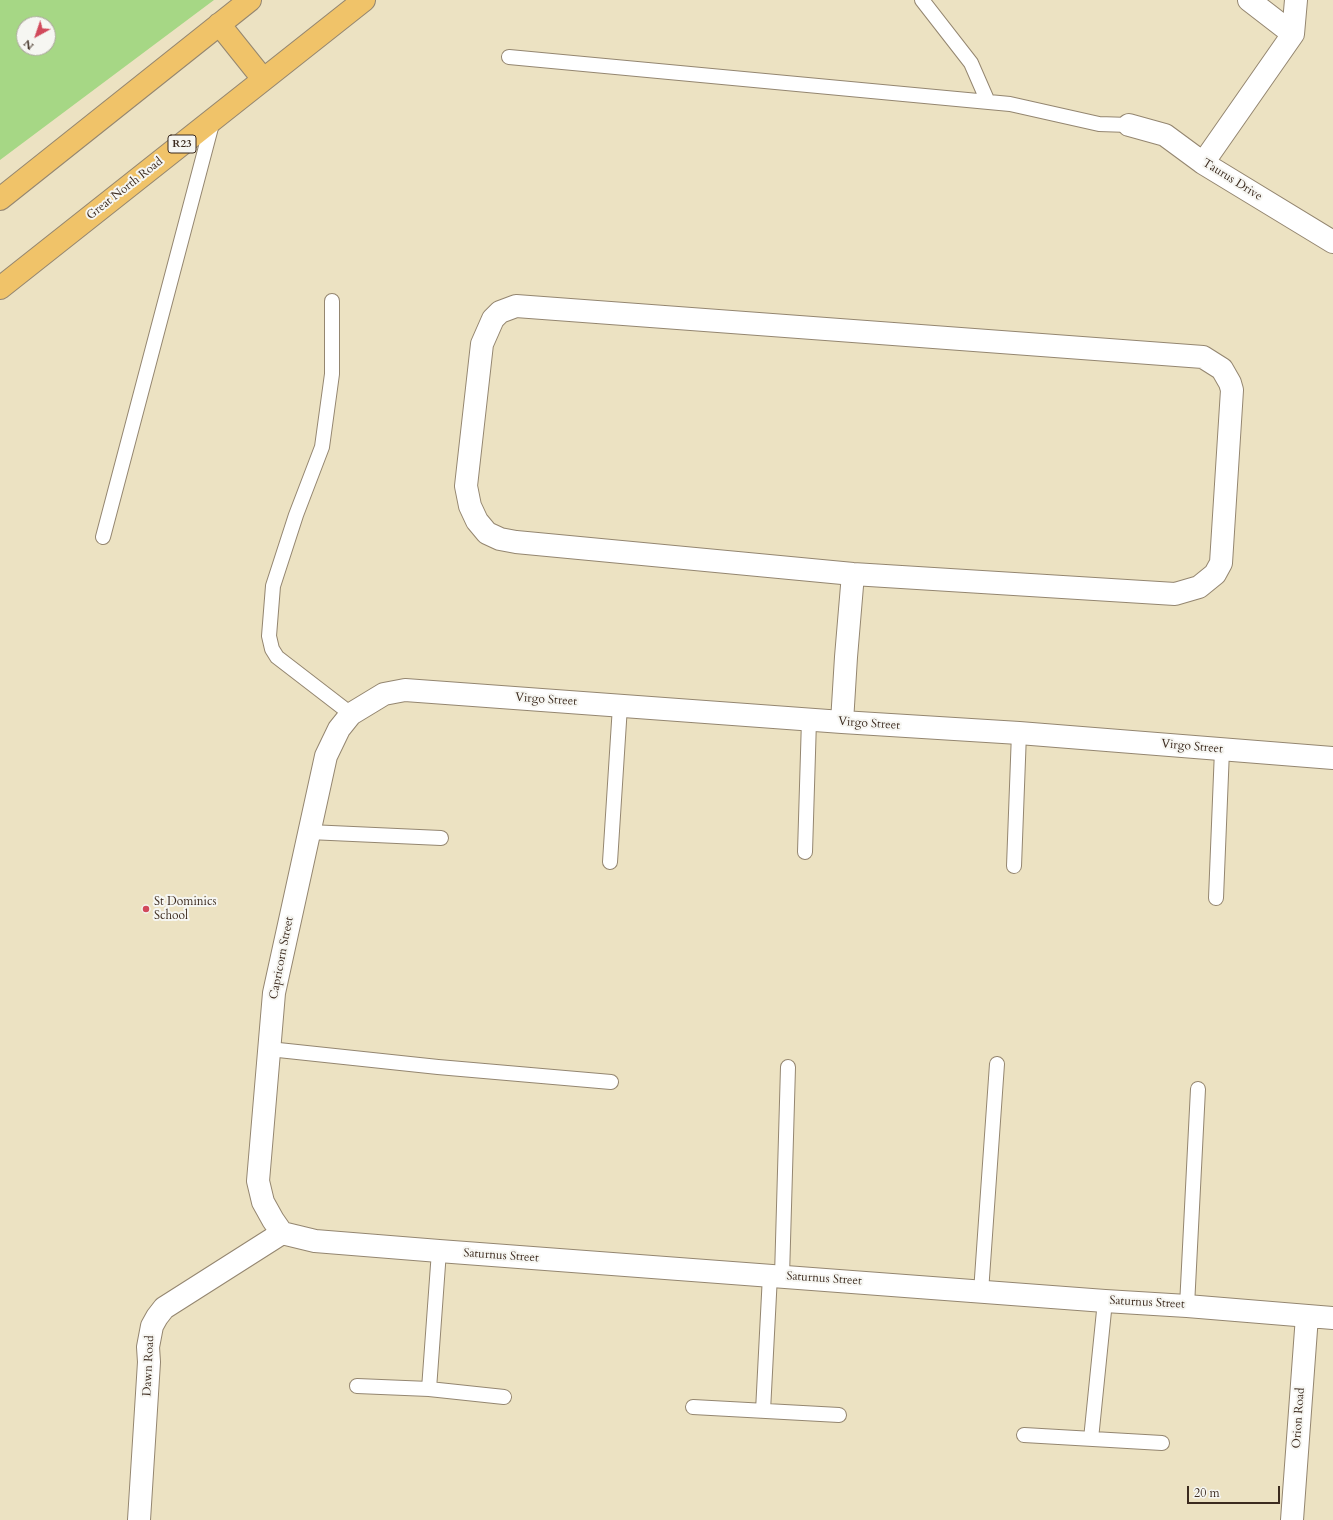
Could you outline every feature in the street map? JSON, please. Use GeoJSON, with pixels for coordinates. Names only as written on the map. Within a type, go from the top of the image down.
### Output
{"type":"FeatureCollection","features":[{"type":"Feature","properties":{"kind":"main road"},"geometry":{"type":"LineString","coordinates":[[0,199],[250,0]]}},
{"type":"Feature","properties":{"kind":"main road","name":"Great North Road"},"geometry":{"type":"LineString","coordinates":[[0,288],[364,0]]}},
{"type":"Feature","properties":{"kind":"main road"},"geometry":{"type":"LineString","coordinates":[[219,24],[263,79]]}},
{"type":"Feature","properties":{"kind":"street"},"geometry":{"type":"LineString","coordinates":[[1249,0],[1293,34]]}},
{"type":"Feature","properties":{"kind":"street"},"geometry":{"type":"LineString","coordinates":[[1203,163],[1293,34],[1296,0]]}},
{"type":"Feature","properties":{"kind":"street","name":"Taurus Drive"},"geometry":{"type":"LineString","coordinates":[[1129,125],[1165,135],[1203,163],[1333,242]]}},
{"type":"Feature","properties":{"kind":"street"},"geometry":{"type":"LineString","coordinates":[[516,306],[1203,357],[1222,369],[1230,383],[1232,390],[1221,563],[1215,574],[1199,587],[1175,594],[853,574],[516,542],[500,539],[487,533],[477,521],[470,506],[466,486],[482,344],[493,319],[500,312],[516,306]]}},
{"type":"Feature","properties":{"kind":"street"},"geometry":{"type":"LineString","coordinates":[[842,722],[853,574]]}},
{"type":"Feature","properties":{"kind":"street","name":"Capricorn Street"},"geometry":{"type":"LineString","coordinates":[[282,1233],[263,1202],[258,1181],[274,993],[326,756],[339,729],[351,714],[384,694],[405,690]]}},
{"type":"Feature","properties":{"kind":"street","name":"Virgo Street"},"geometry":{"type":"LineString","coordinates":[[405,690],[1333,758]]}},
{"type":"Feature","properties":{"kind":"street","name":"Saturnus Street"},"geometry":{"type":"LineString","coordinates":[[282,1233],[315,1240],[439,1251],[1333,1318]]}},
{"type":"Feature","properties":{"kind":"street","name":"Dawn Road"},"geometry":{"type":"LineString","coordinates":[[139,1520],[149,1362],[148,1347],[149,1334],[152,1326],[157,1317],[169,1305],[282,1233]]}},
{"type":"Feature","properties":{"kind":"street","name":"Orion Road"},"geometry":{"type":"LineString","coordinates":[[1292,1520],[1307,1316]]}},
{"type":"Feature","properties":{"kind":"lane"},"geometry":{"type":"LineString","coordinates":[[922,0],[971,63],[988,102]]}},
{"type":"Feature","properties":{"kind":"lane"},"geometry":{"type":"LineString","coordinates":[[509,57],[1010,104],[1099,124],[1129,125]]}},
{"type":"Feature","properties":{"kind":"lane"},"geometry":{"type":"LineString","coordinates":[[103,537],[213,119]]}},
{"type":"Feature","properties":{"kind":"lane"},"geometry":{"type":"LineString","coordinates":[[332,301],[332,374],[322,447],[296,515],[273,586],[269,636],[272,649],[276,657],[351,714]]}},
{"type":"Feature","properties":{"kind":"lane"},"geometry":{"type":"LineString","coordinates":[[610,862],[620,706]]}},
{"type":"Feature","properties":{"kind":"lane"},"geometry":{"type":"LineString","coordinates":[[805,852],[809,720]]}},
{"type":"Feature","properties":{"kind":"lane"},"geometry":{"type":"LineString","coordinates":[[1014,866],[1019,734]]}},
{"type":"Feature","properties":{"kind":"lane"},"geometry":{"type":"LineString","coordinates":[[1216,898],[1222,750]]}},
{"type":"Feature","properties":{"kind":"lane"},"geometry":{"type":"LineString","coordinates":[[309,832],[441,838]]}},
{"type":"Feature","properties":{"kind":"lane"},"geometry":{"type":"LineString","coordinates":[[269,1048],[438,1067],[611,1082]]}},
{"type":"Feature","properties":{"kind":"lane"},"geometry":{"type":"LineString","coordinates":[[981,1292],[997,1064]]}},
{"type":"Feature","properties":{"kind":"lane"},"geometry":{"type":"LineString","coordinates":[[763,1411],[776,1276],[788,1067]]}},
{"type":"Feature","properties":{"kind":"lane"},"geometry":{"type":"LineString","coordinates":[[1187,1306],[1198,1089]]}},
{"type":"Feature","properties":{"kind":"lane"},"geometry":{"type":"LineString","coordinates":[[429,1389],[439,1251]]}},
{"type":"Feature","properties":{"kind":"lane"},"geometry":{"type":"LineString","coordinates":[[1091,1439],[1106,1301]]}},
{"type":"Feature","properties":{"kind":"lane"},"geometry":{"type":"LineString","coordinates":[[357,1386],[429,1389],[504,1397]]}},
{"type":"Feature","properties":{"kind":"lane"},"geometry":{"type":"LineString","coordinates":[[693,1407],[839,1415]]}},
{"type":"Feature","properties":{"kind":"lane"},"geometry":{"type":"LineString","coordinates":[[1024,1435],[1162,1443]]}},
{"type":"Feature","properties":{"kind":"green space"},"geometry":{"type":"Polygon","coordinates":[[[0,0],[214,0],[0,160],[0,0]]]}},
{"type":"Feature","properties":{"kind":"place","name":"St Dominics School"},"geometry":{"type":"Point","coordinates":[146,909]}}]}
